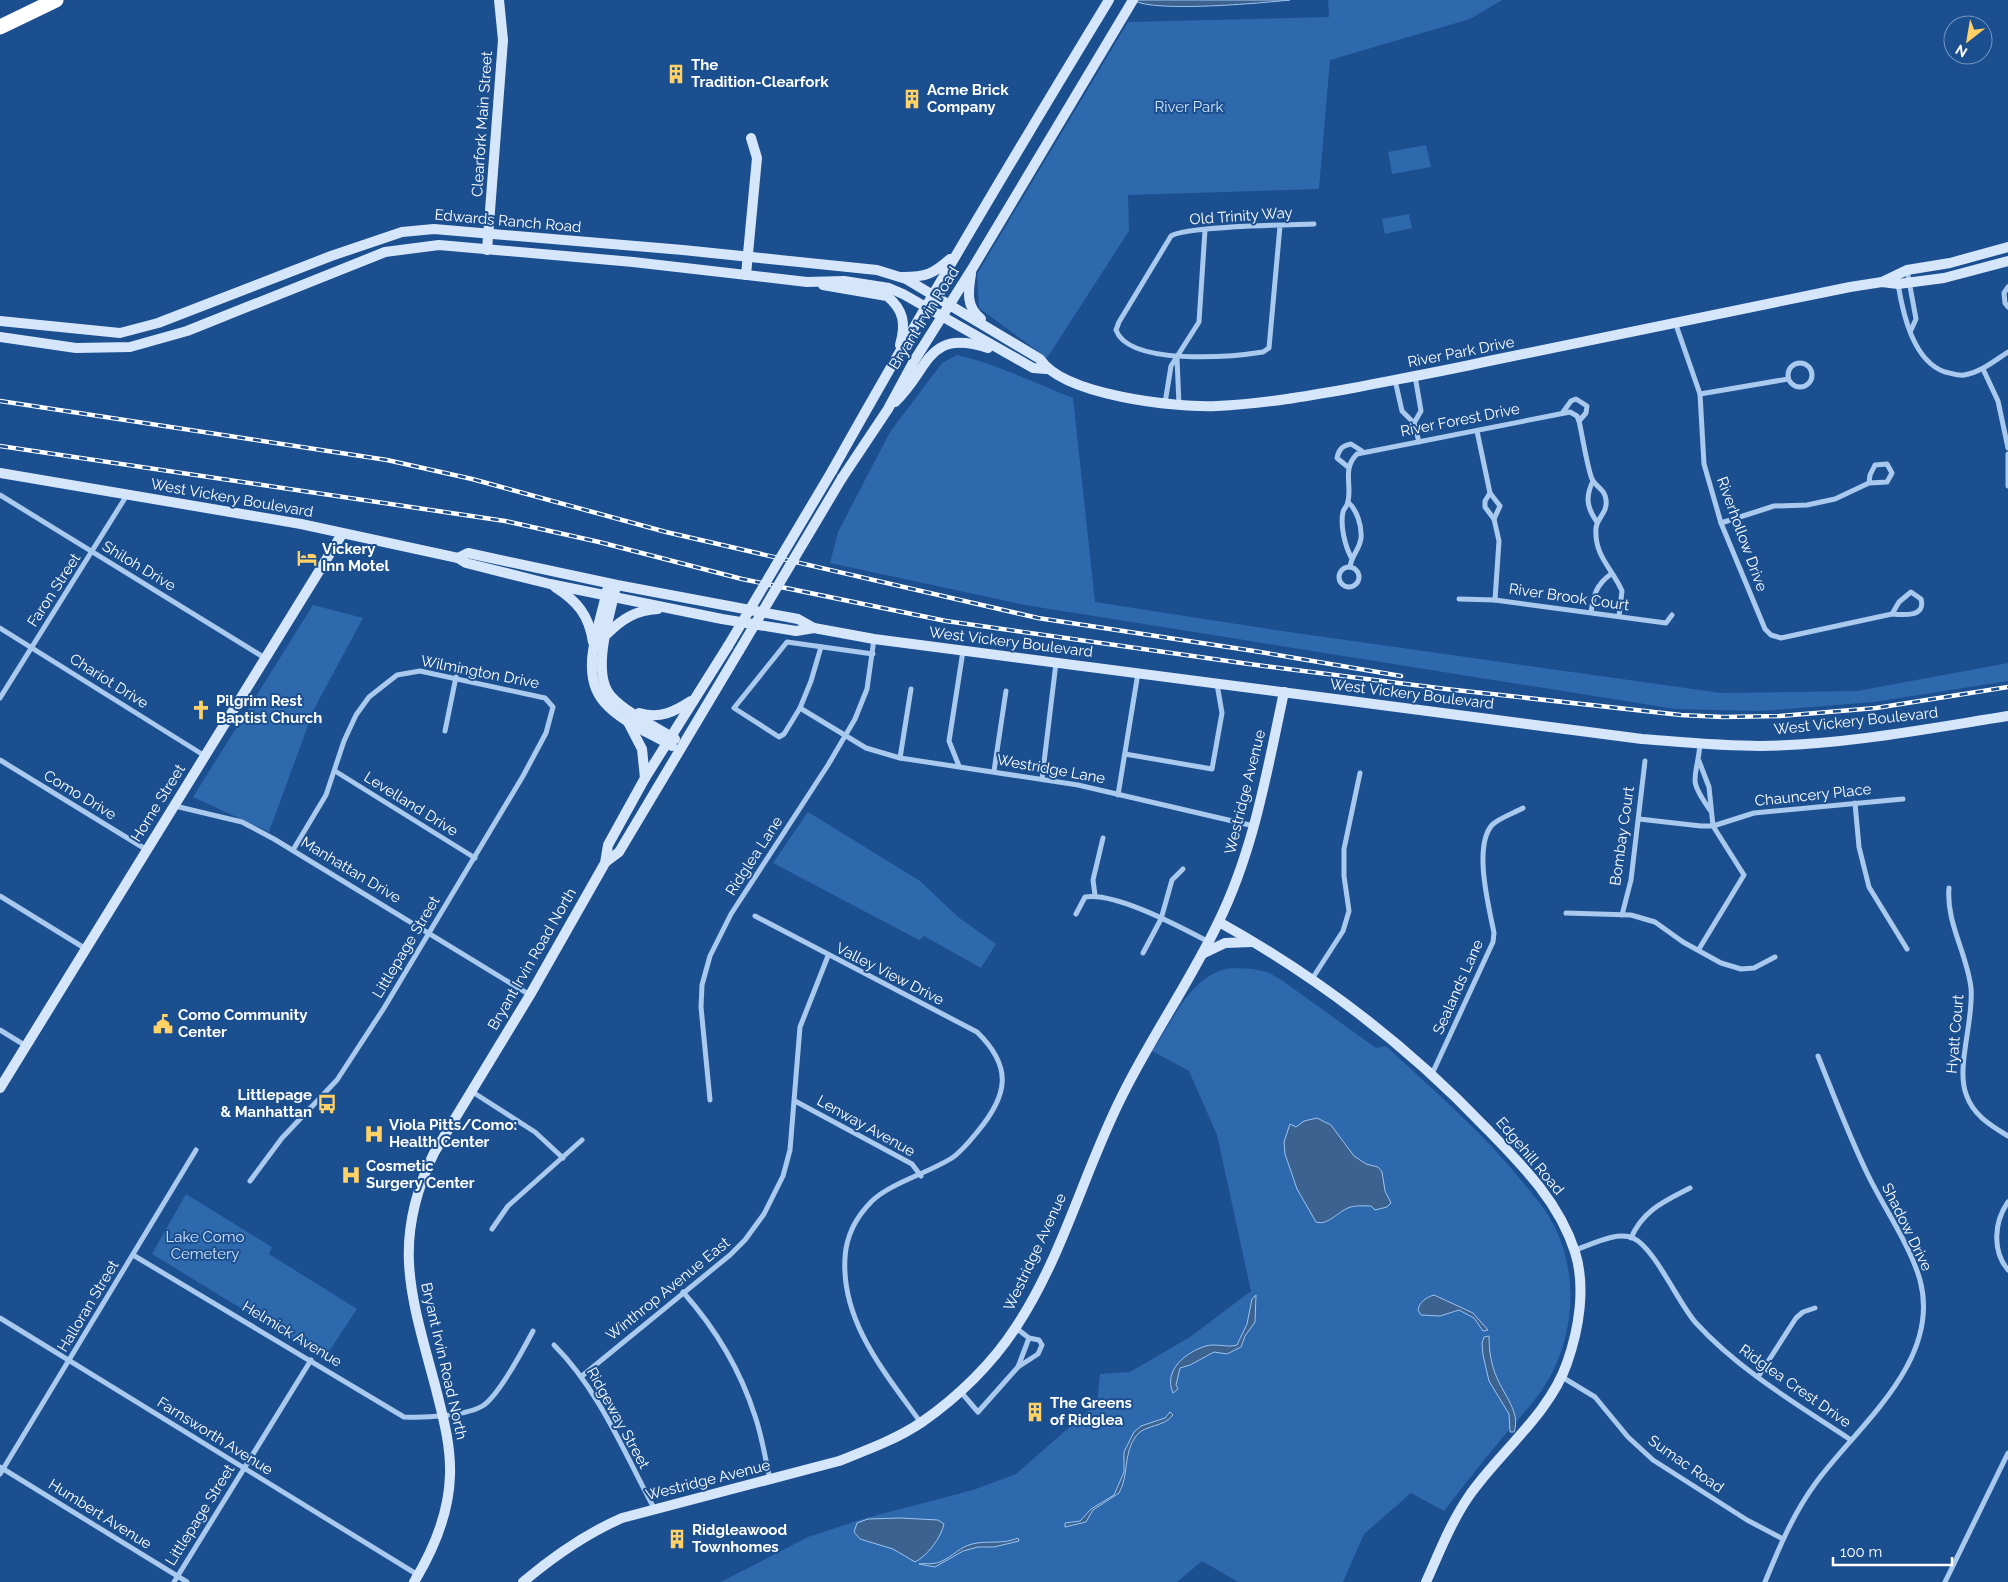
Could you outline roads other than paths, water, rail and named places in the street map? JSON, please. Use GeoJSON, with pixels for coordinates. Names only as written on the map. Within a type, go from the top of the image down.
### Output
{"type":"FeatureCollection","features":[{"type":"Feature","properties":{"kind":"highway"},"geometry":{"type":"LineString","coordinates":[[0,20],[49,0]]}},
{"type":"Feature","properties":{"kind":"highway"},"geometry":{"type":"LineString","coordinates":[[0,27],[56,0]]}},
{"type":"Feature","properties":{"kind":"street","name":"Clearfork Main Street"},"geometry":{"type":"LineString","coordinates":[[487,250],[503,40],[499,0]]}},
{"type":"Feature","properties":{"kind":"street","name":"Bryant Irvin Road"},"geometry":{"type":"LineString","coordinates":[[728,646],[832,471],[898,354],[927,308],[955,255],[1109,0]]}},
{"type":"Feature","properties":{"kind":"street","name":"Bryant Irvin Road"},"geometry":{"type":"LineString","coordinates":[[738,651],[842,478],[888,410],[900,384],[972,269],[1134,0]]}},
{"type":"Feature","properties":{"kind":"street"},"geometry":{"type":"LineString","coordinates":[[746,275],[757,158],[750,138]]}},
{"type":"Feature","properties":{"kind":"street","name":"Old Trinity Way"},"geometry":{"type":"LineString","coordinates":[[1177,358],[1128,346],[1119,340],[1116,330],[1171,236],[1176,233],[1205,230],[1314,224]]}},
{"type":"Feature","properties":{"kind":"street"},"geometry":{"type":"LineString","coordinates":[[1177,358],[1250,354],[1263,352],[1269,348],[1280,226]]}},
{"type":"Feature","properties":{"kind":"street","name":"Edwards Ranch Road"},"geometry":{"type":"LineString","coordinates":[[0,321],[120,332],[158,323],[346,250],[402,232],[434,229],[748,256],[877,270],[901,277],[949,304]]}},
{"type":"Feature","properties":{"kind":"street"},"geometry":{"type":"LineString","coordinates":[[1165,404],[1171,366],[1199,322],[1205,230]]}},
{"type":"Feature","properties":{"kind":"street","name":"Edwards Ranch Road"},"geometry":{"type":"LineString","coordinates":[[0,337],[61,346],[130,347],[187,331],[385,252],[439,245],[623,261],[807,282],[844,281],[889,288],[927,308]]}},
{"type":"Feature","properties":{"kind":"street","name":"River Park Drive"},"geometry":{"type":"LineString","coordinates":[[1897,279],[1908,270],[1959,261],[2008,247]]}},
{"type":"Feature","properties":{"kind":"street"},"geometry":{"type":"LineString","coordinates":[[623,261],[632,255],[669,249]]}},
{"type":"Feature","properties":{"kind":"street"},"geometry":{"type":"LineString","coordinates":[[346,250],[353,265]]}},
{"type":"Feature","properties":{"kind":"street"},"geometry":{"type":"LineString","coordinates":[[901,277],[922,277],[938,270],[955,255]]}},
{"type":"Feature","properties":{"kind":"street","name":"River Park Drive"},"geometry":{"type":"LineString","coordinates":[[949,304],[1040,359],[1046,369],[1056,376],[1090,388],[1165,404],[1215,406],[1276,401],[1396,380],[1850,286],[1897,279],[1911,282],[1953,276],[2008,261]]}},
{"type":"Feature","properties":{"kind":"street"},"geometry":{"type":"LineString","coordinates":[[972,269],[968,294],[970,306],[975,314],[1010,342]]}},
{"type":"Feature","properties":{"kind":"street"},"geometry":{"type":"LineString","coordinates":[[1908,270],[1916,319],[1911,330]]}},
{"type":"Feature","properties":{"kind":"street"},"geometry":{"type":"LineString","coordinates":[[1897,279],[1905,321],[1919,350],[1935,368],[1962,376],[1983,369],[2008,352]]}},
{"type":"Feature","properties":{"kind":"street"},"geometry":{"type":"LineString","coordinates":[[807,282],[840,290],[887,296],[895,303],[904,321],[904,330],[898,354]]}},
{"type":"Feature","properties":{"kind":"street"},"geometry":{"type":"LineString","coordinates":[[2008,287],[2004,293],[2005,303],[2008,307]]}},
{"type":"Feature","properties":{"kind":"street","name":"River Park Drive"},"geometry":{"type":"LineString","coordinates":[[927,308],[1006,354],[1034,368],[1046,369]]}},
{"type":"Feature","properties":{"kind":"street","name":"Riverhollow Drive"},"geometry":{"type":"LineString","coordinates":[[1675,322],[1700,394],[1704,464],[1722,524],[1765,629],[1771,635],[1781,638],[1892,614]]}},
{"type":"Feature","properties":{"kind":"street"},"geometry":{"type":"LineString","coordinates":[[61,346],[63,328]]}},
{"type":"Feature","properties":{"kind":"street"},"geometry":{"type":"LineString","coordinates":[[888,410],[915,378],[926,360],[941,346],[967,343],[1006,354]]}},
{"type":"Feature","properties":{"kind":"street"},"geometry":{"type":"LineString","coordinates":[[1177,358],[1179,405]]}},
{"type":"Feature","properties":{"kind":"street"},"geometry":{"type":"LineString","coordinates":[[1794,364],[1803,364],[1811,370],[1810,382],[1804,387],[1794,386],[1788,379],[1788,372],[1794,364]]}},
{"type":"Feature","properties":{"kind":"street"},"geometry":{"type":"LineString","coordinates":[[1983,369],[1998,401],[2008,448]]}},
{"type":"Feature","properties":{"kind":"street"},"geometry":{"type":"LineString","coordinates":[[1414,423],[1421,411],[1415,376]]}},
{"type":"Feature","properties":{"kind":"street"},"geometry":{"type":"LineString","coordinates":[[1700,394],[1788,379]]}},
{"type":"Feature","properties":{"kind":"street"},"geometry":{"type":"LineString","coordinates":[[1396,380],[1402,411],[1414,423],[1419,442]]}},
{"type":"Feature","properties":{"kind":"street","name":"River Forest Drive"},"geometry":{"type":"LineString","coordinates":[[1362,452],[1477,431],[1563,412],[1571,401],[1576,399],[1582,402],[1587,406],[1586,413],[1579,421],[1592,481],[1587,501],[1590,512],[1597,522],[1597,549],[1622,591],[1619,616]]}},
{"type":"Feature","properties":{"kind":"street"},"geometry":{"type":"LineString","coordinates":[[1563,412],[1570,412],[1577,416],[1579,421]]}},
{"type":"Feature","properties":{"kind":"street"},"geometry":{"type":"LineString","coordinates":[[1477,431],[1490,493],[1500,506],[1494,519]]}},
{"type":"Feature","properties":{"kind":"street"},"geometry":{"type":"LineString","coordinates":[[1348,467],[1339,462],[1337,458],[1338,451],[1343,446],[1351,444],[1362,452],[1350,460],[1348,467],[1348,502],[1343,511],[1346,549],[1351,557]]}},
{"type":"Feature","properties":{"kind":"street"},"geometry":{"type":"LineString","coordinates":[[2008,454],[2008,486]]}},
{"type":"Feature","properties":{"kind":"street"},"geometry":{"type":"LineString","coordinates":[[1722,524],[1774,506],[1807,505],[1834,499],[1869,483],[1887,482],[1892,472],[1888,464],[1875,465],[1870,475],[1869,483]]}},
{"type":"Feature","properties":{"kind":"street","name":"West Vickery Boulevard"},"geometry":{"type":"LineString","coordinates":[[0,473],[196,505],[342,534],[458,558],[466,563],[550,584],[698,614],[796,631],[814,628]]}},
{"type":"Feature","properties":{"kind":"street","name":"River Forest Drive"},"geometry":{"type":"LineString","coordinates":[[1592,481],[1602,489],[1606,500],[1604,513],[1597,522]]}},
{"type":"Feature","properties":{"kind":"street"},"geometry":{"type":"LineString","coordinates":[[1490,493],[1485,501],[1485,507],[1494,519],[1499,541],[1495,600]]}},
{"type":"Feature","properties":{"kind":"street","name":"Shiloh Drive"},"geometry":{"type":"LineString","coordinates":[[0,495],[265,658]]}},
{"type":"Feature","properties":{"kind":"street","name":"Faron Street"},"geometry":{"type":"LineString","coordinates":[[0,698],[127,495]]}},
{"type":"Feature","properties":{"kind":"street"},"geometry":{"type":"LineString","coordinates":[[1348,502],[1356,508],[1361,538],[1351,557],[1350,567]]}},
{"type":"Feature","properties":{"kind":"street","name":"Horne Street"},"geometry":{"type":"LineString","coordinates":[[0,1088],[342,534]]}},
{"type":"Feature","properties":{"kind":"street","name":"West Vickery Boulevard"},"geometry":{"type":"LineString","coordinates":[[458,558],[468,553],[612,584],[798,619],[814,628],[874,639],[1642,739],[1700,744],[1761,746],[1817,743],[1901,733],[2008,716]]}},
{"type":"Feature","properties":{"kind":"street"},"geometry":{"type":"LineString","coordinates":[[1350,567],[1357,571],[1360,578],[1356,585],[1349,588],[1342,584],[1339,577],[1343,570],[1350,567]]}},
{"type":"Feature","properties":{"kind":"street"},"geometry":{"type":"LineString","coordinates":[[1591,612],[1594,591],[1600,582],[1611,574]]}},
{"type":"Feature","properties":{"kind":"street"},"geometry":{"type":"LineString","coordinates":[[550,584],[571,598],[581,608],[589,622],[594,648]]}},
{"type":"Feature","properties":{"kind":"street"},"geometry":{"type":"LineString","coordinates":[[612,584],[601,665],[603,682],[611,696],[629,715],[642,749],[645,778]]}},
{"type":"Feature","properties":{"kind":"street"},"geometry":{"type":"LineString","coordinates":[[1911,592],[1921,598],[1922,604],[1915,614],[1892,614],[1899,602],[1911,592]]}},
{"type":"Feature","properties":{"kind":"street"},"geometry":{"type":"LineString","coordinates":[[610,596],[594,648],[592,665],[597,693],[604,702],[680,746]]}},
{"type":"Feature","properties":{"kind":"street","name":"River Brook Court"},"geometry":{"type":"LineString","coordinates":[[1459,599],[1495,600],[1666,623],[1672,615]]}},
{"type":"Feature","properties":{"kind":"street"},"geometry":{"type":"LineString","coordinates":[[606,634],[636,612],[663,609],[698,614]]}},
{"type":"Feature","properties":{"kind":"street","name":"Chariot Drive"},"geometry":{"type":"LineString","coordinates":[[0,628],[205,756]]}},
{"type":"Feature","properties":{"kind":"street","name":"Ridglea Lane"},"geometry":{"type":"LineString","coordinates":[[710,1100],[701,1007],[702,985],[710,956],[731,914],[828,765],[855,719],[867,688],[874,639]]}},
{"type":"Feature","properties":{"kind":"street"},"geometry":{"type":"LineString","coordinates":[[821,647],[800,708],[784,734],[779,737],[734,708],[787,642],[873,654]]}},
{"type":"Feature","properties":{"kind":"street","name":"Bryant Irvin Road North"},"geometry":{"type":"LineString","coordinates":[[416,1578],[440,1531],[447,1503],[449,1455],[442,1415],[413,1301],[408,1246],[413,1206],[422,1176],[471,1090],[530,995],[607,860],[608,845],[645,778],[728,646]]}},
{"type":"Feature","properties":{"kind":"street"},"geometry":{"type":"LineString","coordinates":[[959,766],[949,741],[963,650]]}},
{"type":"Feature","properties":{"kind":"street","name":"Bryant Irvin Road North"},"geometry":{"type":"LineString","coordinates":[[607,860],[619,852],[680,746],[738,651]]}},
{"type":"Feature","properties":{"kind":"street"},"geometry":{"type":"LineString","coordinates":[[1042,780],[1056,663]]}},
{"type":"Feature","properties":{"kind":"street","name":"Wilmington Drive"},"geometry":{"type":"LineString","coordinates":[[293,850],[326,795],[344,741],[356,715],[369,697],[383,684],[397,675],[420,671],[456,677],[545,698],[553,707]]}},
{"type":"Feature","properties":{"kind":"street"},"geometry":{"type":"LineString","coordinates":[[1118,795],[1138,673]]}},
{"type":"Feature","properties":{"kind":"street"},"geometry":{"type":"LineString","coordinates":[[444,731],[456,677]]}},
{"type":"Feature","properties":{"kind":"street"},"geometry":{"type":"LineString","coordinates":[[1125,754],[1212,769],[1222,713],[1217,684]]}},
{"type":"Feature","properties":{"kind":"street"},"geometry":{"type":"LineString","coordinates":[[900,758],[911,689]]}},
{"type":"Feature","properties":{"kind":"street"},"geometry":{"type":"LineString","coordinates":[[994,771],[1006,691]]}},
{"type":"Feature","properties":{"kind":"street","name":"Westridge Avenue"},"geometry":{"type":"LineString","coordinates":[[523,1582],[559,1552],[600,1527],[654,1508],[839,1461],[867,1450],[921,1423],[960,1392],[990,1361],[1016,1328],[1052,1258],[1121,1097],[1219,922],[1243,864],[1255,826],[1284,692]]}},
{"type":"Feature","properties":{"kind":"street"},"geometry":{"type":"LineString","coordinates":[[629,715],[660,716],[672,712],[694,699]]}},
{"type":"Feature","properties":{"kind":"street","name":"Littlepage Street"},"geometry":{"type":"LineString","coordinates":[[250,1181],[282,1138],[341,1076],[475,858],[546,733],[553,707]]}},
{"type":"Feature","properties":{"kind":"street","name":"Westridge Lane"},"geometry":{"type":"LineString","coordinates":[[800,708],[866,748],[900,758],[994,771],[1042,780],[1255,826]]}},
{"type":"Feature","properties":{"kind":"street"},"geometry":{"type":"LineString","coordinates":[[1700,744],[1694,786],[1711,811]]}},
{"type":"Feature","properties":{"kind":"street","name":"Como Drive"},"geometry":{"type":"LineString","coordinates":[[0,760],[147,850]]}},
{"type":"Feature","properties":{"kind":"street","name":"Bombay Court"},"geometry":{"type":"LineString","coordinates":[[1622,915],[1631,880],[1645,761]]}},
{"type":"Feature","properties":{"kind":"street"},"geometry":{"type":"LineString","coordinates":[[1699,761],[1709,787],[1713,826],[1744,875],[1700,949]]}},
{"type":"Feature","properties":{"kind":"street","name":"Levelland Drive"},"geometry":{"type":"LineString","coordinates":[[335,771],[475,858]]}},
{"type":"Feature","properties":{"kind":"street"},"geometry":{"type":"LineString","coordinates":[[1312,979],[1343,931],[1349,911],[1344,876],[1344,850],[1360,773]]}},
{"type":"Feature","properties":{"kind":"street","name":"Chauncery Place"},"geometry":{"type":"LineString","coordinates":[[1639,819],[1713,826],[1754,813],[1903,799]]}},
{"type":"Feature","properties":{"kind":"street"},"geometry":{"type":"LineString","coordinates":[[1855,803],[1860,854],[1870,887],[1907,949]]}},
{"type":"Feature","properties":{"kind":"street","name":"Manhattan Drive"},"geometry":{"type":"LineString","coordinates":[[174,805],[242,822],[293,850],[530,995]]}},
{"type":"Feature","properties":{"kind":"street","name":"Sealands Lane"},"geometry":{"type":"LineString","coordinates":[[1432,1074],[1493,942],[1494,933],[1484,869],[1485,841],[1494,824],[1523,808]]}},
{"type":"Feature","properties":{"kind":"street"},"geometry":{"type":"LineString","coordinates":[[1095,895],[1093,880],[1103,838]]}},
{"type":"Feature","properties":{"kind":"street"},"geometry":{"type":"LineString","coordinates":[[1143,953],[1161,919],[1172,880],[1183,869]]}},
{"type":"Feature","properties":{"kind":"street","name":"Hyatt Court"},"geometry":{"type":"LineString","coordinates":[[1949,888],[1947,906],[1966,961],[1971,989],[1972,1013],[1963,1077],[1965,1091],[1969,1103],[1980,1117],[2008,1136]]}},
{"type":"Feature","properties":{"kind":"street"},"geometry":{"type":"LineString","coordinates":[[1076,914],[1085,897],[1095,895],[1130,905],[1209,942]]}},
{"type":"Feature","properties":{"kind":"street"},"geometry":{"type":"LineString","coordinates":[[0,896],[86,949]]}},
{"type":"Feature","properties":{"kind":"street"},"geometry":{"type":"LineString","coordinates":[[1566,913],[1622,915],[1655,922],[1683,942],[1700,949],[1721,963],[1741,969],[1754,968],[1775,957]]}},
{"type":"Feature","properties":{"kind":"street","name":"Valley View Drive"},"geometry":{"type":"LineString","coordinates":[[755,916],[828,956],[977,1032],[990,1045],[1000,1067],[1000,1097],[990,1116],[969,1143],[953,1157],[920,1176]]}},
{"type":"Feature","properties":{"kind":"street","name":"Edgehill Road"},"geometry":{"type":"LineString","coordinates":[[1219,922],[1255,942],[1312,979],[1345,1003],[1432,1074],[1461,1101],[1540,1187],[1553,1204],[1574,1250],[1580,1286],[1578,1318],[1574,1341],[1562,1376],[1535,1417],[1468,1498],[1449,1532],[1426,1582]]}},
{"type":"Feature","properties":{"kind":"street"},"geometry":{"type":"LineString","coordinates":[[1202,955],[1225,943],[1255,942]]}},
{"type":"Feature","properties":{"kind":"street","name":"Winthrop Avenue East"},"geometry":{"type":"LineString","coordinates":[[582,1376],[730,1255],[745,1240],[774,1198],[790,1150],[800,1027],[828,956]]}},
{"type":"Feature","properties":{"kind":"street"},"geometry":{"type":"LineString","coordinates":[[0,1030],[26,1046]]}},
{"type":"Feature","properties":{"kind":"street","name":"Shadow Drive"},"geometry":{"type":"LineString","coordinates":[[1765,1582],[1783,1539],[1814,1486],[1884,1403],[1898,1382],[1919,1335],[1924,1303],[1919,1278],[1911,1258],[1868,1174],[1818,1056]]}},
{"type":"Feature","properties":{"kind":"street"},"geometry":{"type":"LineString","coordinates":[[471,1090],[535,1132],[563,1158]]}},
{"type":"Feature","properties":{"kind":"street","name":"Lenway Avenue"},"geometry":{"type":"LineString","coordinates":[[795,1101],[912,1164],[920,1176]]}},
{"type":"Feature","properties":{"kind":"street"},"geometry":{"type":"LineString","coordinates":[[492,1229],[508,1206],[582,1140]]}},
{"type":"Feature","properties":{"kind":"street","name":"Halloran Street"},"geometry":{"type":"LineString","coordinates":[[1,1470],[196,1150]]}},
{"type":"Feature","properties":{"kind":"street"},"geometry":{"type":"LineString","coordinates":[[920,1176],[889,1190],[873,1200],[860,1215],[849,1234],[845,1257],[848,1296],[864,1341],[921,1423]]}},
{"type":"Feature","properties":{"kind":"street"},"geometry":{"type":"LineString","coordinates":[[1574,1250],[1617,1237],[1631,1238],[1637,1224],[1646,1213],[1690,1188]]}},
{"type":"Feature","properties":{"kind":"street"},"geometry":{"type":"LineString","coordinates":[[2008,1202],[1999,1222],[1997,1245],[2002,1262],[2008,1270]]}},
{"type":"Feature","properties":{"kind":"street","name":"Ridglea Crest Drive"},"geometry":{"type":"LineString","coordinates":[[1631,1238],[1649,1252],[1695,1322],[1732,1359],[1851,1440]]}},
{"type":"Feature","properties":{"kind":"street","name":"Helmick Avenue"},"geometry":{"type":"LineString","coordinates":[[133,1255],[404,1417],[442,1415]]}},
{"type":"Feature","properties":{"kind":"street"},"geometry":{"type":"LineString","coordinates":[[683,1292],[706,1319],[732,1360],[755,1416],[770,1479]]}},
{"type":"Feature","properties":{"kind":"street"},"geometry":{"type":"LineString","coordinates":[[1758,1377],[1796,1318],[1803,1312],[1815,1308]]}},
{"type":"Feature","properties":{"kind":"street","name":"Farnsworth Avenue"},"geometry":{"type":"LineString","coordinates":[[0,1318],[244,1468],[416,1578]]}},
{"type":"Feature","properties":{"kind":"street"},"geometry":{"type":"LineString","coordinates":[[1016,1328],[1029,1338],[1039,1340],[1042,1345],[1038,1354],[1018,1367]]}},
{"type":"Feature","properties":{"kind":"street"},"geometry":{"type":"LineString","coordinates":[[442,1415],[484,1405],[498,1390],[533,1331]]}},
{"type":"Feature","properties":{"kind":"street"},"geometry":{"type":"LineString","coordinates":[[960,1392],[978,1412],[1018,1367],[1029,1338]]}},
{"type":"Feature","properties":{"kind":"street","name":"Ridgeway Street"},"geometry":{"type":"LineString","coordinates":[[554,1345],[582,1376],[596,1397],[654,1508]]}},
{"type":"Feature","properties":{"kind":"street"},"geometry":{"type":"LineString","coordinates":[[1024,1353],[1031,1359]]}},
{"type":"Feature","properties":{"kind":"street","name":"Littlepage Street"},"geometry":{"type":"LineString","coordinates":[[174,1582],[311,1360]]}},
{"type":"Feature","properties":{"kind":"street","name":"Sumac Road"},"geometry":{"type":"LineString","coordinates":[[1562,1376],[1595,1397],[1628,1437],[1653,1460],[1747,1520],[1783,1539]]}},
{"type":"Feature","properties":{"kind":"street"},"geometry":{"type":"LineString","coordinates":[[1945,1582],[2008,1453]]}},
{"type":"Feature","properties":{"kind":"street","name":"Humbert Avenue"},"geometry":{"type":"LineString","coordinates":[[1,1470],[187,1582]]}},
{"type":"Feature","properties":{"kind":"railway"},"geometry":{"type":"LineString","coordinates":[[0,401],[387,460],[472,479],[666,532],[1038,618],[1401,676]]}},
{"type":"Feature","properties":{"kind":"railway"},"geometry":{"type":"LineString","coordinates":[[0,446],[505,521],[599,542],[742,579],[946,621],[1249,664],[1446,689],[1681,715],[1723,717],[1780,716],[1876,708],[2008,687]]}},
{"type":"Feature","properties":{"kind":"place","name":"The Tradition-Clearfork"},"geometry":{"type":"Point","coordinates":[676,74]}},
{"type":"Feature","properties":{"kind":"place","name":"Acme Brick Company"},"geometry":{"type":"Point","coordinates":[912,99]}},
{"type":"Feature","properties":{"kind":"place","name":"Vickery Inn Motel"},"geometry":{"type":"Point","coordinates":[307,558]}},
{"type":"Feature","properties":{"kind":"place","name":"Pilgrim Rest Baptist Church"},"geometry":{"type":"Point","coordinates":[201,710]}},
{"type":"Feature","properties":{"kind":"place","name":"Como Community Center"},"geometry":{"type":"Point","coordinates":[163,1024]}},
{"type":"Feature","properties":{"kind":"place","name":"Littlepage & Manhattan"},"geometry":{"type":"Point","coordinates":[327,1104]}},
{"type":"Feature","properties":{"kind":"place","name":"Viola Pitts/Como: Health Center"},"geometry":{"type":"Point","coordinates":[374,1134]}},
{"type":"Feature","properties":{"kind":"place","name":"Cosmetic Surgery Center"},"geometry":{"type":"Point","coordinates":[351,1175]}},
{"type":"Feature","properties":{"kind":"place","name":"The Greens of Ridglea"},"geometry":{"type":"Point","coordinates":[1035,1412]}},
{"type":"Feature","properties":{"kind":"place","name":"Ridgleawood Townhomes"},"geometry":{"type":"Point","coordinates":[677,1539]}},
{"type":"Feature","properties":{"kind":"park label","name":"River Park"},"geometry":{"type":"Point","coordinates":[1189,107]}},
{"type":"Feature","properties":{"kind":"park label","name":"Lake Como Cemetery"},"geometry":{"type":"Point","coordinates":[205,1246]}}]}
